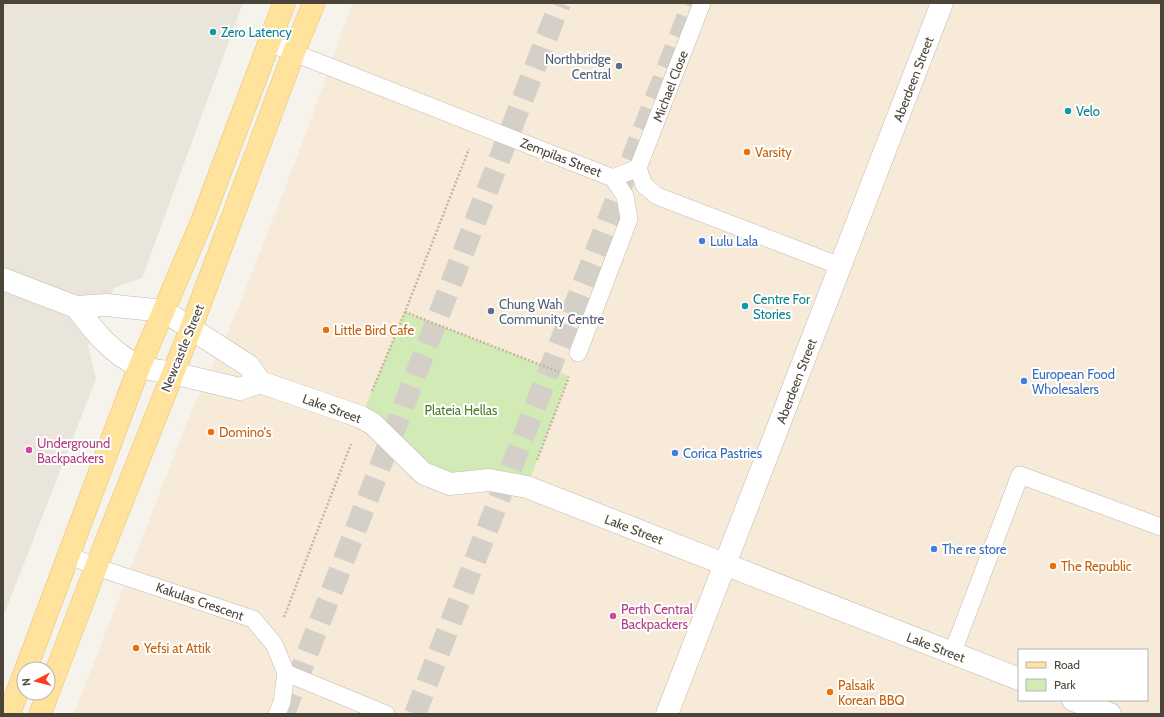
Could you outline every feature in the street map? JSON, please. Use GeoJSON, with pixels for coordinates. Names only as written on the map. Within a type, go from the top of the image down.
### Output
{"type":"FeatureCollection","features":[{"type":"Feature","properties":{"kind":"main road"},"geometry":{"type":"LineString","coordinates":[[29,661],[140,366],[202,221],[284,3]]}},
{"type":"Feature","properties":{"kind":"main road","name":"Newcastle Street"},"geometry":{"type":"LineString","coordinates":[[56,672],[191,328],[294,52],[314,3]]}},
{"type":"Feature","properties":{"kind":"main road"},"geometry":{"type":"LineString","coordinates":[[9,714],[16,695]]}},
{"type":"Feature","properties":{"kind":"main road","name":"Newcastle Street"},"geometry":{"type":"LineString","coordinates":[[40,714],[45,701]]}},
{"type":"Feature","properties":{"kind":"street","name":"Aberdeen Street"},"geometry":{"type":"LineString","coordinates":[[667,714],[942,3]]}},
{"type":"Feature","properties":{"kind":"street"},"geometry":{"type":"LineString","coordinates":[[3,279],[76,307],[106,305],[164,311],[249,366],[260,382],[240,389],[173,372],[140,366],[117,352],[95,332],[76,307]]}},
{"type":"Feature","properties":{"kind":"street","name":"Lake Street"},"geometry":{"type":"LineString","coordinates":[[260,382],[361,417],[373,424],[423,473],[450,484],[489,480],[527,487],[1018,679]]}},
{"type":"Feature","properties":{"kind":"street"},"geometry":{"type":"LineString","coordinates":[[1076,701],[1110,714]]}},
{"type":"Feature","properties":{"kind":"lane","name":"Michael Close"},"geometry":{"type":"LineString","coordinates":[[638,168],[702,3]]}},
{"type":"Feature","properties":{"kind":"lane","name":"Zempilas Street"},"geometry":{"type":"LineString","coordinates":[[269,43],[613,178],[638,168]]}},
{"type":"Feature","properties":{"kind":"lane"},"geometry":{"type":"LineString","coordinates":[[638,168],[644,185],[657,196],[840,266]]}},
{"type":"Feature","properties":{"kind":"lane"},"geometry":{"type":"LineString","coordinates":[[578,353],[629,219],[625,196],[613,178]]}},
{"type":"Feature","properties":{"kind":"lane"},"geometry":{"type":"LineString","coordinates":[[952,654],[1020,474],[1161,527]]}},
{"type":"Feature","properties":{"kind":"lane","name":"Kakulas Crescent"},"geometry":{"type":"LineString","coordinates":[[69,555],[96,567],[253,619],[274,644],[286,673]]}},
{"type":"Feature","properties":{"kind":"lane"},"geometry":{"type":"LineString","coordinates":[[277,714],[282,702],[286,673],[386,714]]}},
{"type":"Feature","properties":{"kind":"path"},"geometry":{"type":"LineString","coordinates":[[274,644],[361,417],[405,312],[478,125]]}},
{"type":"Feature","properties":{"kind":"path"},"geometry":{"type":"LineString","coordinates":[[405,312],[569,376]]}},
{"type":"Feature","properties":{"kind":"path"},"geometry":{"type":"LineString","coordinates":[[527,487],[578,353]]}},
{"type":"Feature","properties":{"kind":"shaded area"},"geometry":{"type":"Polygon","coordinates":[[[3,3],[243,3],[142,278],[114,288],[88,346],[96,379],[3,617],[3,3]]]}},
{"type":"Feature","properties":{"kind":"shaded area"},"geometry":{"type":"Polygon","coordinates":[[[352,3],[1161,3],[1161,714],[74,714],[190,415],[237,311],[309,126],[352,3]]]}},
{"type":"Feature","properties":{"kind":"green space","name":"Plateia Hellas"},"geometry":{"type":"Polygon","coordinates":[[[405,312],[569,376],[527,487],[448,483],[361,417],[405,312]]]}},
{"type":"Feature","properties":{"kind":"tunnel"},"geometry":{"type":"LineString","coordinates":[[284,714],[560,3]]}},
{"type":"Feature","properties":{"kind":"tunnel"},"geometry":{"type":"LineString","coordinates":[[415,714],[693,3]]}},
{"type":"Feature","properties":{"kind":"place","name":"Zero Latency"},"geometry":{"type":"Point","coordinates":[213,32]}},
{"type":"Feature","properties":{"kind":"place","name":"Northbridge Central"},"geometry":{"type":"Point","coordinates":[619,66]}},
{"type":"Feature","properties":{"kind":"place","name":"Velo"},"geometry":{"type":"Point","coordinates":[1068,111]}},
{"type":"Feature","properties":{"kind":"place","name":"Varsity"},"geometry":{"type":"Point","coordinates":[747,152]}},
{"type":"Feature","properties":{"kind":"place","name":"Lulu Lala"},"geometry":{"type":"Point","coordinates":[702,241]}},
{"type":"Feature","properties":{"kind":"place","name":"Centre For Stories"},"geometry":{"type":"Point","coordinates":[745,306]}},
{"type":"Feature","properties":{"kind":"place","name":"Chung Wah Community Centre"},"geometry":{"type":"Point","coordinates":[491,311]}},
{"type":"Feature","properties":{"kind":"place","name":"Little Bird Cafe"},"geometry":{"type":"Point","coordinates":[326,330]}},
{"type":"Feature","properties":{"kind":"place","name":"European Food Wholesalers"},"geometry":{"type":"Point","coordinates":[1024,381]}},
{"type":"Feature","properties":{"kind":"place","name":"Domino's"},"geometry":{"type":"Point","coordinates":[211,432]}},
{"type":"Feature","properties":{"kind":"place","name":"Underground Backpackers"},"geometry":{"type":"Point","coordinates":[29,450]}},
{"type":"Feature","properties":{"kind":"place","name":"Corica Pastries"},"geometry":{"type":"Point","coordinates":[675,453]}},
{"type":"Feature","properties":{"kind":"place","name":"The re store"},"geometry":{"type":"Point","coordinates":[934,549]}},
{"type":"Feature","properties":{"kind":"place","name":"The Republic"},"geometry":{"type":"Point","coordinates":[1053,566]}},
{"type":"Feature","properties":{"kind":"place","name":"Perth Central Backpackers"},"geometry":{"type":"Point","coordinates":[613,616]}},
{"type":"Feature","properties":{"kind":"place","name":"Yefsi at Attik"},"geometry":{"type":"Point","coordinates":[136,648]}},
{"type":"Feature","properties":{"kind":"place","name":"Palsaik Korean BBQ"},"geometry":{"type":"Point","coordinates":[830,692]}}]}
